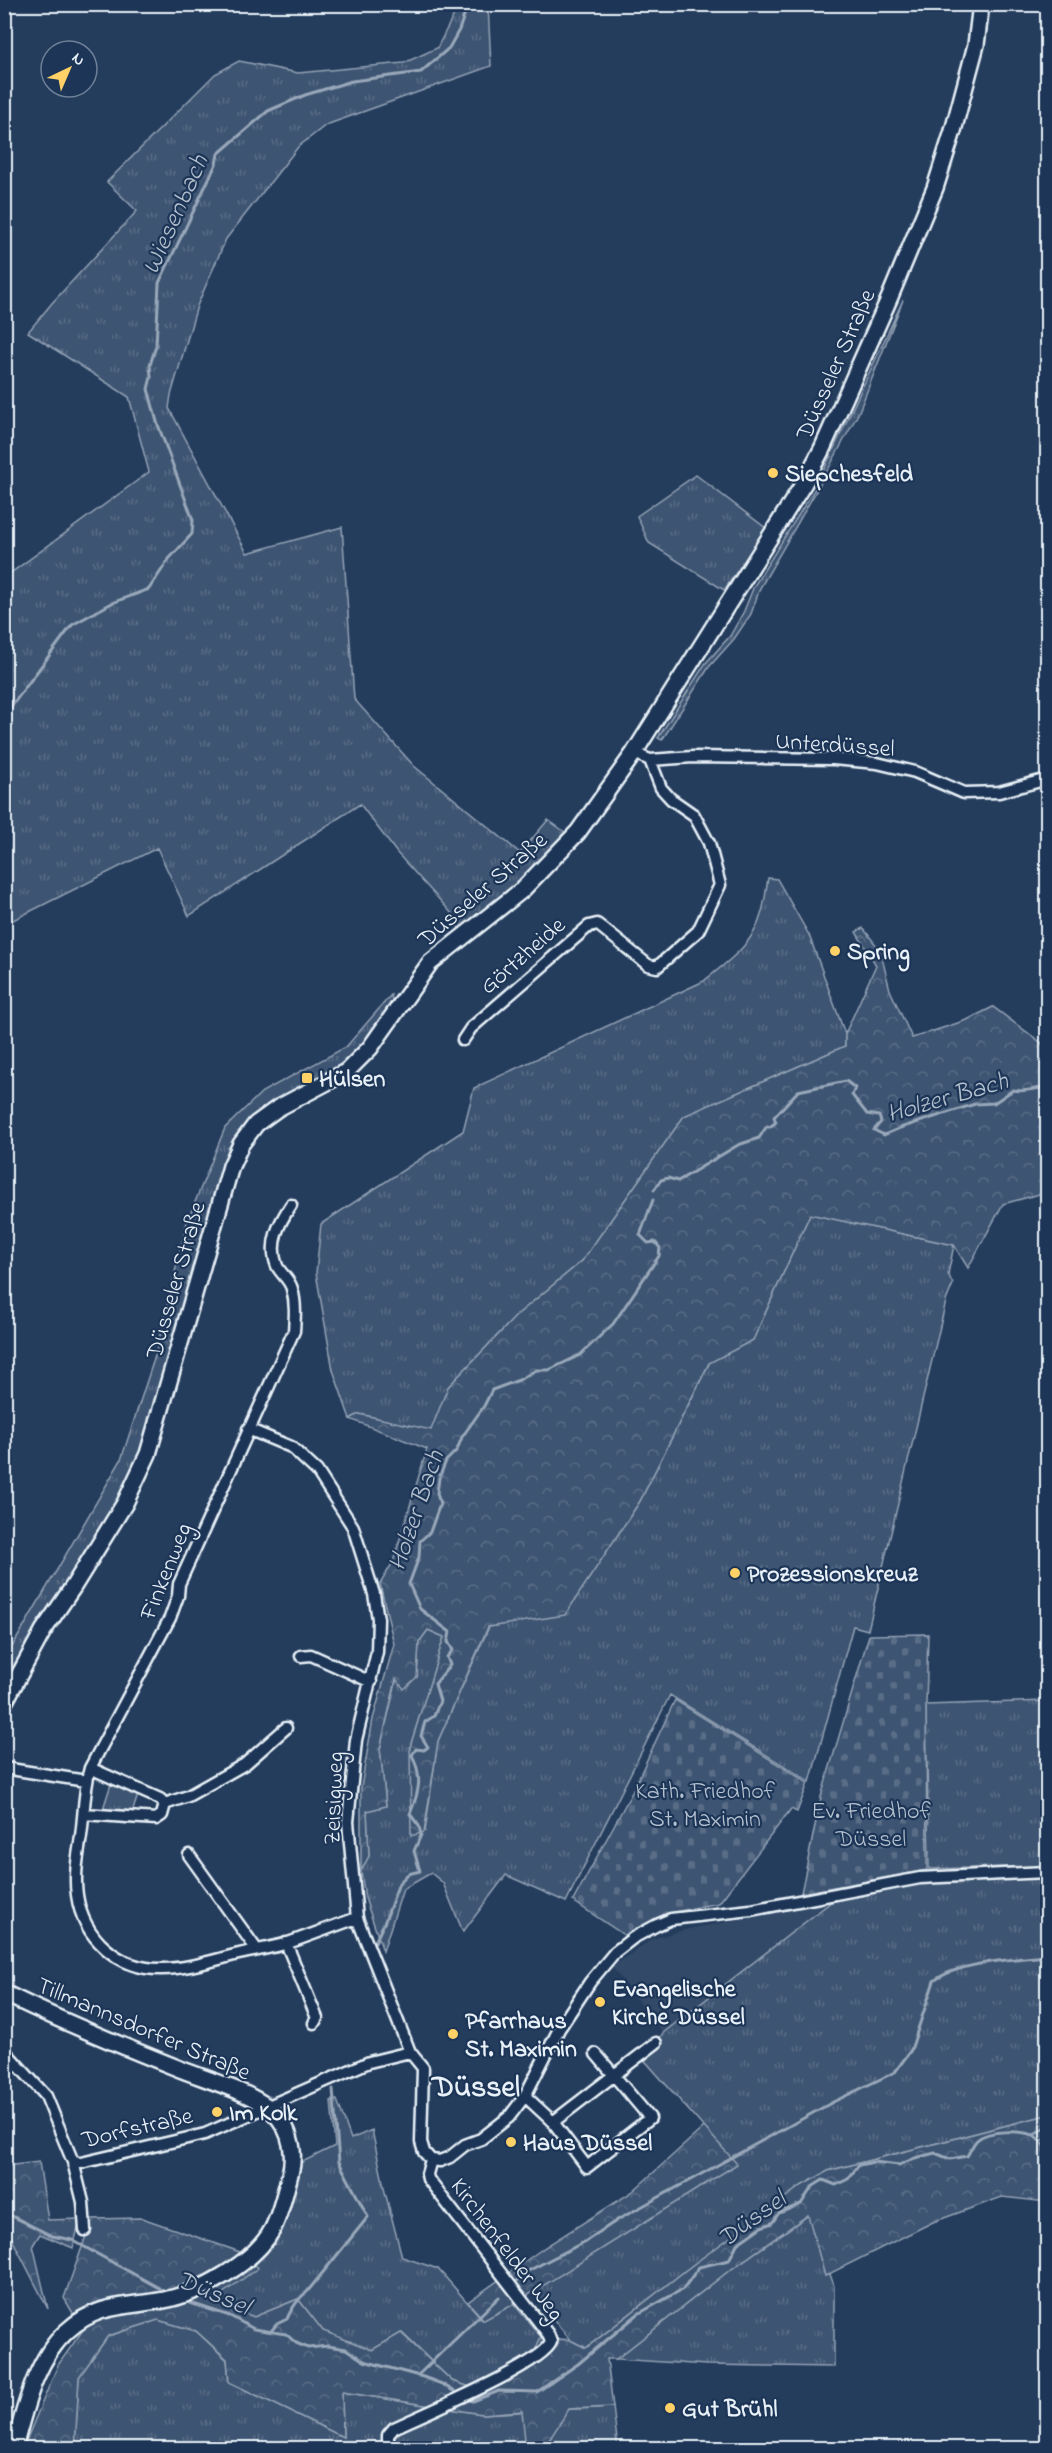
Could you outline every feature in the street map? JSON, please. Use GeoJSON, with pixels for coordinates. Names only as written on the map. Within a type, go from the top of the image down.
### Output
{"type":"FeatureCollection","features":[{"type":"Feature","properties":{"kind":"main road","name":"Düsseler Straße"},"geometry":{"type":"LineString","coordinates":[[4,1703],[43,1631],[125,1503],[148,1454],[231,1166],[241,1144],[256,1124],[268,1114],[339,1076],[370,1048],[430,963],[522,890],[578,832],[634,753],[804,483],[822,449],[889,299],[934,188],[953,131],[976,45],[981,4]]}},
{"type":"Feature","properties":{"kind":"main road","name":"Tillmannsdorfer Straße"},"geometry":{"type":"LineString","coordinates":[[4,1993],[108,2041],[243,2094],[266,2106],[282,2121],[289,2136],[292,2152],[291,2170],[272,2230],[249,2258],[193,2291],[166,2300],[110,2307],[83,2318],[54,2343],[43,2362],[14,2448]]}},
{"type":"Feature","properties":{"kind":"street"},"geometry":{"type":"LineString","coordinates":[[634,753],[650,760]]}},
{"type":"Feature","properties":{"kind":"street","name":"Unterdüssel"},"geometry":{"type":"LineString","coordinates":[[650,760],[693,757],[833,759],[877,763],[915,772],[964,793],[999,792],[1047,779]]}},
{"type":"Feature","properties":{"kind":"street","name":"Görtzheide"},"geometry":{"type":"LineString","coordinates":[[463,1040],[471,1028],[589,926],[597,924],[648,965],[657,967],[698,931],[720,885],[710,843],[694,815],[671,799],[661,788],[650,760]]}},
{"type":"Feature","properties":{"kind":"street","name":"Finkenweg"},"geometry":{"type":"LineString","coordinates":[[291,1205],[279,1224],[273,1245],[277,1266],[292,1288],[296,1313],[294,1331],[179,1584],[178,1596],[170,1618],[90,1768],[75,1874],[78,1901],[91,1932],[111,1954],[136,1966],[161,1969],[190,1966],[286,1943],[357,1918]]}},
{"type":"Feature","properties":{"kind":"street","name":"Zeisigweg"},"geometry":{"type":"LineString","coordinates":[[248,1429],[291,1447],[317,1471],[353,1527],[374,1594],[378,1619],[377,1652],[356,1740],[348,1822],[357,1918]]}},
{"type":"Feature","properties":{"kind":"street"},"geometry":{"type":"LineString","coordinates":[[301,1656],[311,1655],[371,1682]]}},
{"type":"Feature","properties":{"kind":"street"},"geometry":{"type":"LineString","coordinates":[[165,1804],[188,1796],[245,1764],[286,1728]]}},
{"type":"Feature","properties":{"kind":"street"},"geometry":{"type":"LineString","coordinates":[[4,1768],[87,1781]]}},
{"type":"Feature","properties":{"kind":"street"},"geometry":{"type":"LineString","coordinates":[[90,1768],[160,1799],[165,1804]]}},
{"type":"Feature","properties":{"kind":"street"},"geometry":{"type":"LineString","coordinates":[[84,1814],[156,1820],[162,1815],[165,1804]]}},
{"type":"Feature","properties":{"kind":"street"},"geometry":{"type":"LineString","coordinates":[[189,1855],[257,1950]]}},
{"type":"Feature","properties":{"kind":"street"},"geometry":{"type":"LineString","coordinates":[[357,1918],[410,2052],[423,2068],[422,2142],[424,2152],[431,2160],[440,2161],[450,2157],[465,2145],[481,2139],[509,2117],[525,2096],[574,2004],[615,1952],[633,1938],[671,1919],[751,1910],[920,1878],[1047,1872]]}},
{"type":"Feature","properties":{"kind":"street"},"geometry":{"type":"LineString","coordinates":[[286,1943],[317,2018],[314,2023]]}},
{"type":"Feature","properties":{"kind":"street"},"geometry":{"type":"LineString","coordinates":[[553,2122],[656,2043]]}},
{"type":"Feature","properties":{"kind":"street"},"geometry":{"type":"LineString","coordinates":[[4,2050],[46,2096],[73,2162],[82,2202],[85,2230]]}},
{"type":"Feature","properties":{"kind":"street","name":"Dorfstraße"},"geometry":{"type":"LineString","coordinates":[[73,2162],[81,2163],[205,2134],[369,2062],[410,2052]]}},
{"type":"Feature","properties":{"kind":"street"},"geometry":{"type":"LineString","coordinates":[[525,2096],[553,2122],[587,2167],[650,2118],[635,2097],[596,2054]]}},
{"type":"Feature","properties":{"kind":"street","name":"Kirchenfelder Weg"},"geometry":{"type":"LineString","coordinates":[[388,2448],[388,2435],[394,2428],[450,2403],[538,2357],[549,2348],[551,2342],[548,2334],[428,2179],[431,2160]]}},
{"type":"Feature","properties":{"kind":"shaded area"},"geometry":{"type":"Polygon","coordinates":[[[831,1902],[663,2033],[612,1967],[652,1939],[684,1930],[831,1902]]]}},
{"type":"Feature","properties":{"kind":"green space"},"geometry":{"type":"Polygon","coordinates":[[[459,5],[488,5],[491,66],[326,125],[298,147],[226,239],[197,306],[169,408],[247,553],[342,527],[354,699],[414,766],[520,853],[548,820],[565,832],[526,875],[459,930],[456,918],[397,853],[360,804],[189,916],[157,848],[5,924],[4,578],[149,472],[129,397],[28,332],[137,211],[107,182],[215,74],[239,61],[298,73],[404,63],[437,48],[459,5]]]}},
{"type":"Feature","properties":{"kind":"green space"},"geometry":{"type":"Polygon","coordinates":[[[903,300],[858,414],[760,588],[751,614],[734,639],[709,667],[662,740],[658,738],[705,664],[730,636],[744,611],[754,586],[816,487],[903,300]]]}},
{"type":"Feature","properties":{"kind":"green space"},"geometry":{"type":"Polygon","coordinates":[[[696,475],[767,529],[724,590],[649,543],[637,516],[696,475]]]}},
{"type":"Feature","properties":{"kind":"green space"},"geometry":{"type":"Polygon","coordinates":[[[768,878],[777,879],[809,935],[845,1034],[845,1046],[684,1116],[582,1261],[518,1314],[448,1387],[431,1431],[360,1414],[350,1419],[333,1370],[316,1273],[321,1224],[463,1131],[474,1088],[704,981],[730,960],[752,935],[762,910],[768,878]]]}},
{"type":"Feature","properties":{"kind":"green space"},"geometry":{"type":"Polygon","coordinates":[[[863,928],[880,950],[890,990],[912,1038],[967,1020],[993,1007],[1047,1047],[1047,1192],[1003,1204],[968,1268],[954,1245],[810,1214],[753,1340],[709,1363],[640,1501],[565,1615],[488,1627],[438,1741],[424,1832],[411,1836],[410,1747],[444,1637],[428,1630],[419,1642],[417,1677],[404,1689],[396,1679],[380,1749],[386,1806],[367,1811],[369,1856],[361,1871],[361,1787],[373,1719],[394,1644],[380,1584],[393,1562],[427,1449],[350,1419],[359,1414],[431,1430],[448,1387],[518,1314],[582,1261],[684,1116],[845,1046],[845,1034],[876,965],[856,932],[863,928]]]}},
{"type":"Feature","properties":{"kind":"green space"},"geometry":{"type":"Polygon","coordinates":[[[391,995],[393,1007],[354,1056],[286,1096],[242,1134],[135,1467],[106,1524],[5,1688],[5,1659],[121,1460],[155,1356],[187,1222],[225,1128],[262,1092],[346,1047],[391,995]]]}},
{"type":"Feature","properties":{"kind":"green space"},"geometry":{"type":"Polygon","coordinates":[[[810,1214],[954,1245],[948,1274],[953,1284],[946,1301],[868,1630],[853,1626],[810,1782],[670,1695],[566,1902],[506,1875],[463,1932],[443,1883],[431,1873],[403,1889],[383,1951],[365,1898],[361,1871],[369,1856],[367,1811],[386,1806],[380,1749],[397,1678],[417,1677],[419,1642],[428,1630],[444,1637],[410,1747],[425,1832],[438,1741],[489,1627],[565,1614],[640,1501],[710,1362],[753,1340],[810,1214]]]}},
{"type":"Feature","properties":{"kind":"green space","name":"Ev. Friedhof Düssel"},"geometry":{"type":"Polygon","coordinates":[[[928,1634],[927,1870],[801,1893],[821,1797],[869,1635],[928,1634]]]}},
{"type":"Feature","properties":{"kind":"green space","name":"Kath. Friedhof St. Maximin"},"geometry":{"type":"Polygon","coordinates":[[[675,1700],[808,1783],[797,1812],[791,1809],[719,1903],[659,1918],[627,1937],[573,1901],[631,1794],[675,1700]]]}},
{"type":"Feature","properties":{"kind":"green space"},"geometry":{"type":"Polygon","coordinates":[[[1047,1701],[1047,1866],[929,1869],[926,1705],[1047,1701]]]}},
{"type":"Feature","properties":{"kind":"green space"},"geometry":{"type":"Polygon","coordinates":[[[111,1784],[138,1795],[132,1813],[103,1809],[111,1784]]]}},
{"type":"Feature","properties":{"kind":"green space"},"geometry":{"type":"Polygon","coordinates":[[[1047,1875],[1047,2115],[828,2171],[695,2263],[586,2348],[570,2340],[532,2292],[736,2164],[640,2055],[658,2041],[663,2033],[831,1902],[936,1880],[1047,1875]]]}},
{"type":"Feature","properties":{"kind":"green space"},"geometry":{"type":"Polygon","coordinates":[[[337,2100],[351,2139],[372,2130],[402,2257],[438,2269],[483,2320],[514,2304],[541,2337],[534,2353],[485,2392],[452,2381],[402,2333],[372,2350],[323,2331],[298,2299],[254,2317],[211,2301],[257,2268],[253,2263],[298,2164],[335,2146],[331,2101],[337,2100]]]}},
{"type":"Feature","properties":{"kind":"green space"},"geometry":{"type":"Polygon","coordinates":[[[1047,2115],[1047,2138],[1041,2141],[1047,2158],[1047,2202],[1002,2197],[933,2222],[825,2276],[808,2215],[726,2273],[616,2359],[607,2359],[613,2407],[569,2409],[546,2445],[525,2440],[522,2411],[482,2414],[342,2392],[343,2437],[229,2382],[227,2359],[196,2331],[158,2320],[108,2336],[79,2377],[75,2448],[23,2448],[58,2365],[83,2330],[64,2298],[92,2219],[142,2218],[243,2253],[258,2268],[212,2301],[254,2317],[298,2299],[323,2331],[372,2350],[401,2333],[452,2381],[485,2392],[534,2353],[541,2337],[570,2340],[586,2348],[695,2263],[801,2186],[828,2171],[1047,2115]]]}},
{"type":"Feature","properties":{"kind":"green space"},"geometry":{"type":"Polygon","coordinates":[[[704,2127],[737,2164],[514,2304],[484,2320],[468,2302],[545,2247],[632,2192],[704,2127]]]}},
{"type":"Feature","properties":{"kind":"green space"},"geometry":{"type":"Polygon","coordinates":[[[39,2162],[48,2220],[80,2219],[73,2248],[40,2234],[33,2245],[48,2309],[5,2225],[5,2166],[39,2162]]]}},
{"type":"Feature","properties":{"kind":"green space"},"geometry":{"type":"Polygon","coordinates":[[[809,2215],[825,2276],[830,2274],[834,2286],[834,2367],[707,2365],[616,2359],[726,2273],[809,2215]]]}},
{"type":"Feature","properties":{"kind":"green space"},"geometry":{"type":"Polygon","coordinates":[[[158,2320],[196,2331],[227,2360],[229,2382],[343,2437],[342,2392],[482,2414],[613,2407],[618,2448],[75,2448],[79,2377],[108,2336],[158,2320]]]}},
{"type":"Feature","properties":{"kind":"waterway","name":"Wiesenbach"},"geometry":{"type":"LineString","coordinates":[[4,716],[72,625],[112,603],[149,589],[169,559],[192,534],[193,520],[157,422],[148,389],[151,377],[150,365],[156,346],[159,283],[216,164],[218,154],[268,111],[305,95],[352,81],[421,72],[449,48],[459,30],[468,4]]}},
{"type":"Feature","properties":{"kind":"waterway","name":"Wiesenbach"},"geometry":{"type":"LineString","coordinates":[[4,723],[4,732]]}},
{"type":"Feature","properties":{"kind":"waterway","name":"Holzer Bach"},"geometry":{"type":"LineString","coordinates":[[654,1190],[661,1180],[668,1178],[678,1181],[738,1145],[759,1138],[767,1126],[770,1127],[776,1122],[774,1117],[798,1091],[846,1081],[855,1088],[852,1095],[867,1114],[879,1116],[881,1122],[874,1130],[884,1135],[975,1104],[994,1103],[1013,1090],[1048,1089]]}},
{"type":"Feature","properties":{"kind":"waterway","name":"Holzer Bach"},"geometry":{"type":"LineString","coordinates":[[375,1942],[399,1883],[408,1874],[420,1871],[414,1851],[421,1835],[419,1826],[410,1814],[416,1799],[419,1778],[412,1755],[416,1749],[424,1750],[428,1747],[421,1736],[425,1722],[434,1716],[440,1701],[435,1684],[450,1665],[447,1657],[453,1650],[448,1642],[450,1632],[420,1609],[409,1584],[419,1557],[420,1541],[430,1532],[440,1504],[437,1493],[439,1478],[446,1461],[457,1450],[462,1437],[484,1406],[492,1390],[519,1380],[536,1370],[549,1370],[580,1355],[613,1324],[659,1256],[660,1248],[655,1242],[648,1243],[640,1235],[653,1200]]}},
{"type":"Feature","properties":{"kind":"waterway","name":"Düssel"},"geometry":{"type":"LineString","coordinates":[[517,2281],[526,2272],[586,2241],[619,2219],[833,2102],[895,2072],[911,2050],[934,1981],[972,1966],[1048,1956]]}},
{"type":"Feature","properties":{"kind":"waterway","name":"Holzer Bach"},"geometry":{"type":"LineString","coordinates":[[272,2330],[277,2324],[287,2319],[298,2301],[368,2217],[339,2162],[333,2089]]}},
{"type":"Feature","properties":{"kind":"waterway","name":"Düssel"},"geometry":{"type":"LineString","coordinates":[[466,2398],[473,2401],[499,2391],[537,2392],[578,2364],[638,2314],[683,2289],[699,2267],[729,2260],[737,2244],[761,2227],[772,2223],[779,2213],[801,2204],[812,2187],[823,2180],[836,2185],[848,2179],[859,2165],[874,2162],[899,2165],[935,2153],[950,2159],[967,2156],[982,2136],[1005,2132],[1033,2135],[1048,2125]]}},
{"type":"Feature","properties":{"kind":"waterway"},"geometry":{"type":"LineString","coordinates":[[1034,2135],[1048,2148]]}},
{"type":"Feature","properties":{"kind":"waterway","name":"Düssel"},"geometry":{"type":"LineString","coordinates":[[4,2212],[52,2236],[72,2240],[168,2293]]}},
{"type":"Feature","properties":{"kind":"waterway","name":"Düssel"},"geometry":{"type":"LineString","coordinates":[[417,2376],[499,2297]]}},
{"type":"Feature","properties":{"kind":"waterway","name":"Düssel"},"geometry":{"type":"LineString","coordinates":[[184,2301],[230,2316],[254,2329],[286,2334],[296,2343],[308,2348],[328,2346],[346,2349],[364,2361],[423,2377],[442,2384],[460,2395]]}},
{"type":"Feature","properties":{"kind":"place","name":"Siepchesfeld"},"geometry":{"type":"Point","coordinates":[773,473]}},
{"type":"Feature","properties":{"kind":"place","name":"Spring"},"geometry":{"type":"Point","coordinates":[835,951]}},
{"type":"Feature","properties":{"kind":"place","name":"Hülsen"},"geometry":{"type":"Point","coordinates":[307,1078]}},
{"type":"Feature","properties":{"kind":"place","name":"Prozessionskreuz"},"geometry":{"type":"Point","coordinates":[735,1573]}},
{"type":"Feature","properties":{"kind":"place","name":"Evangelische Kirche Düssel"},"geometry":{"type":"Point","coordinates":[600,2002]}},
{"type":"Feature","properties":{"kind":"place","name":"Pfarrhaus St. Maximin"},"geometry":{"type":"Point","coordinates":[453,2034]}},
{"type":"Feature","properties":{"kind":"place","name":"Im Kolk"},"geometry":{"type":"Point","coordinates":[217,2112]}},
{"type":"Feature","properties":{"kind":"place","name":"Haus Düssel"},"geometry":{"type":"Point","coordinates":[511,2142]}},
{"type":"Feature","properties":{"kind":"place","name":"Gut Brühl"},"geometry":{"type":"Point","coordinates":[670,2408]}},
{"type":"Feature","properties":{"kind":"district","name":"Düssel"},"geometry":{"type":"Point","coordinates":[476,2086]}}]}
